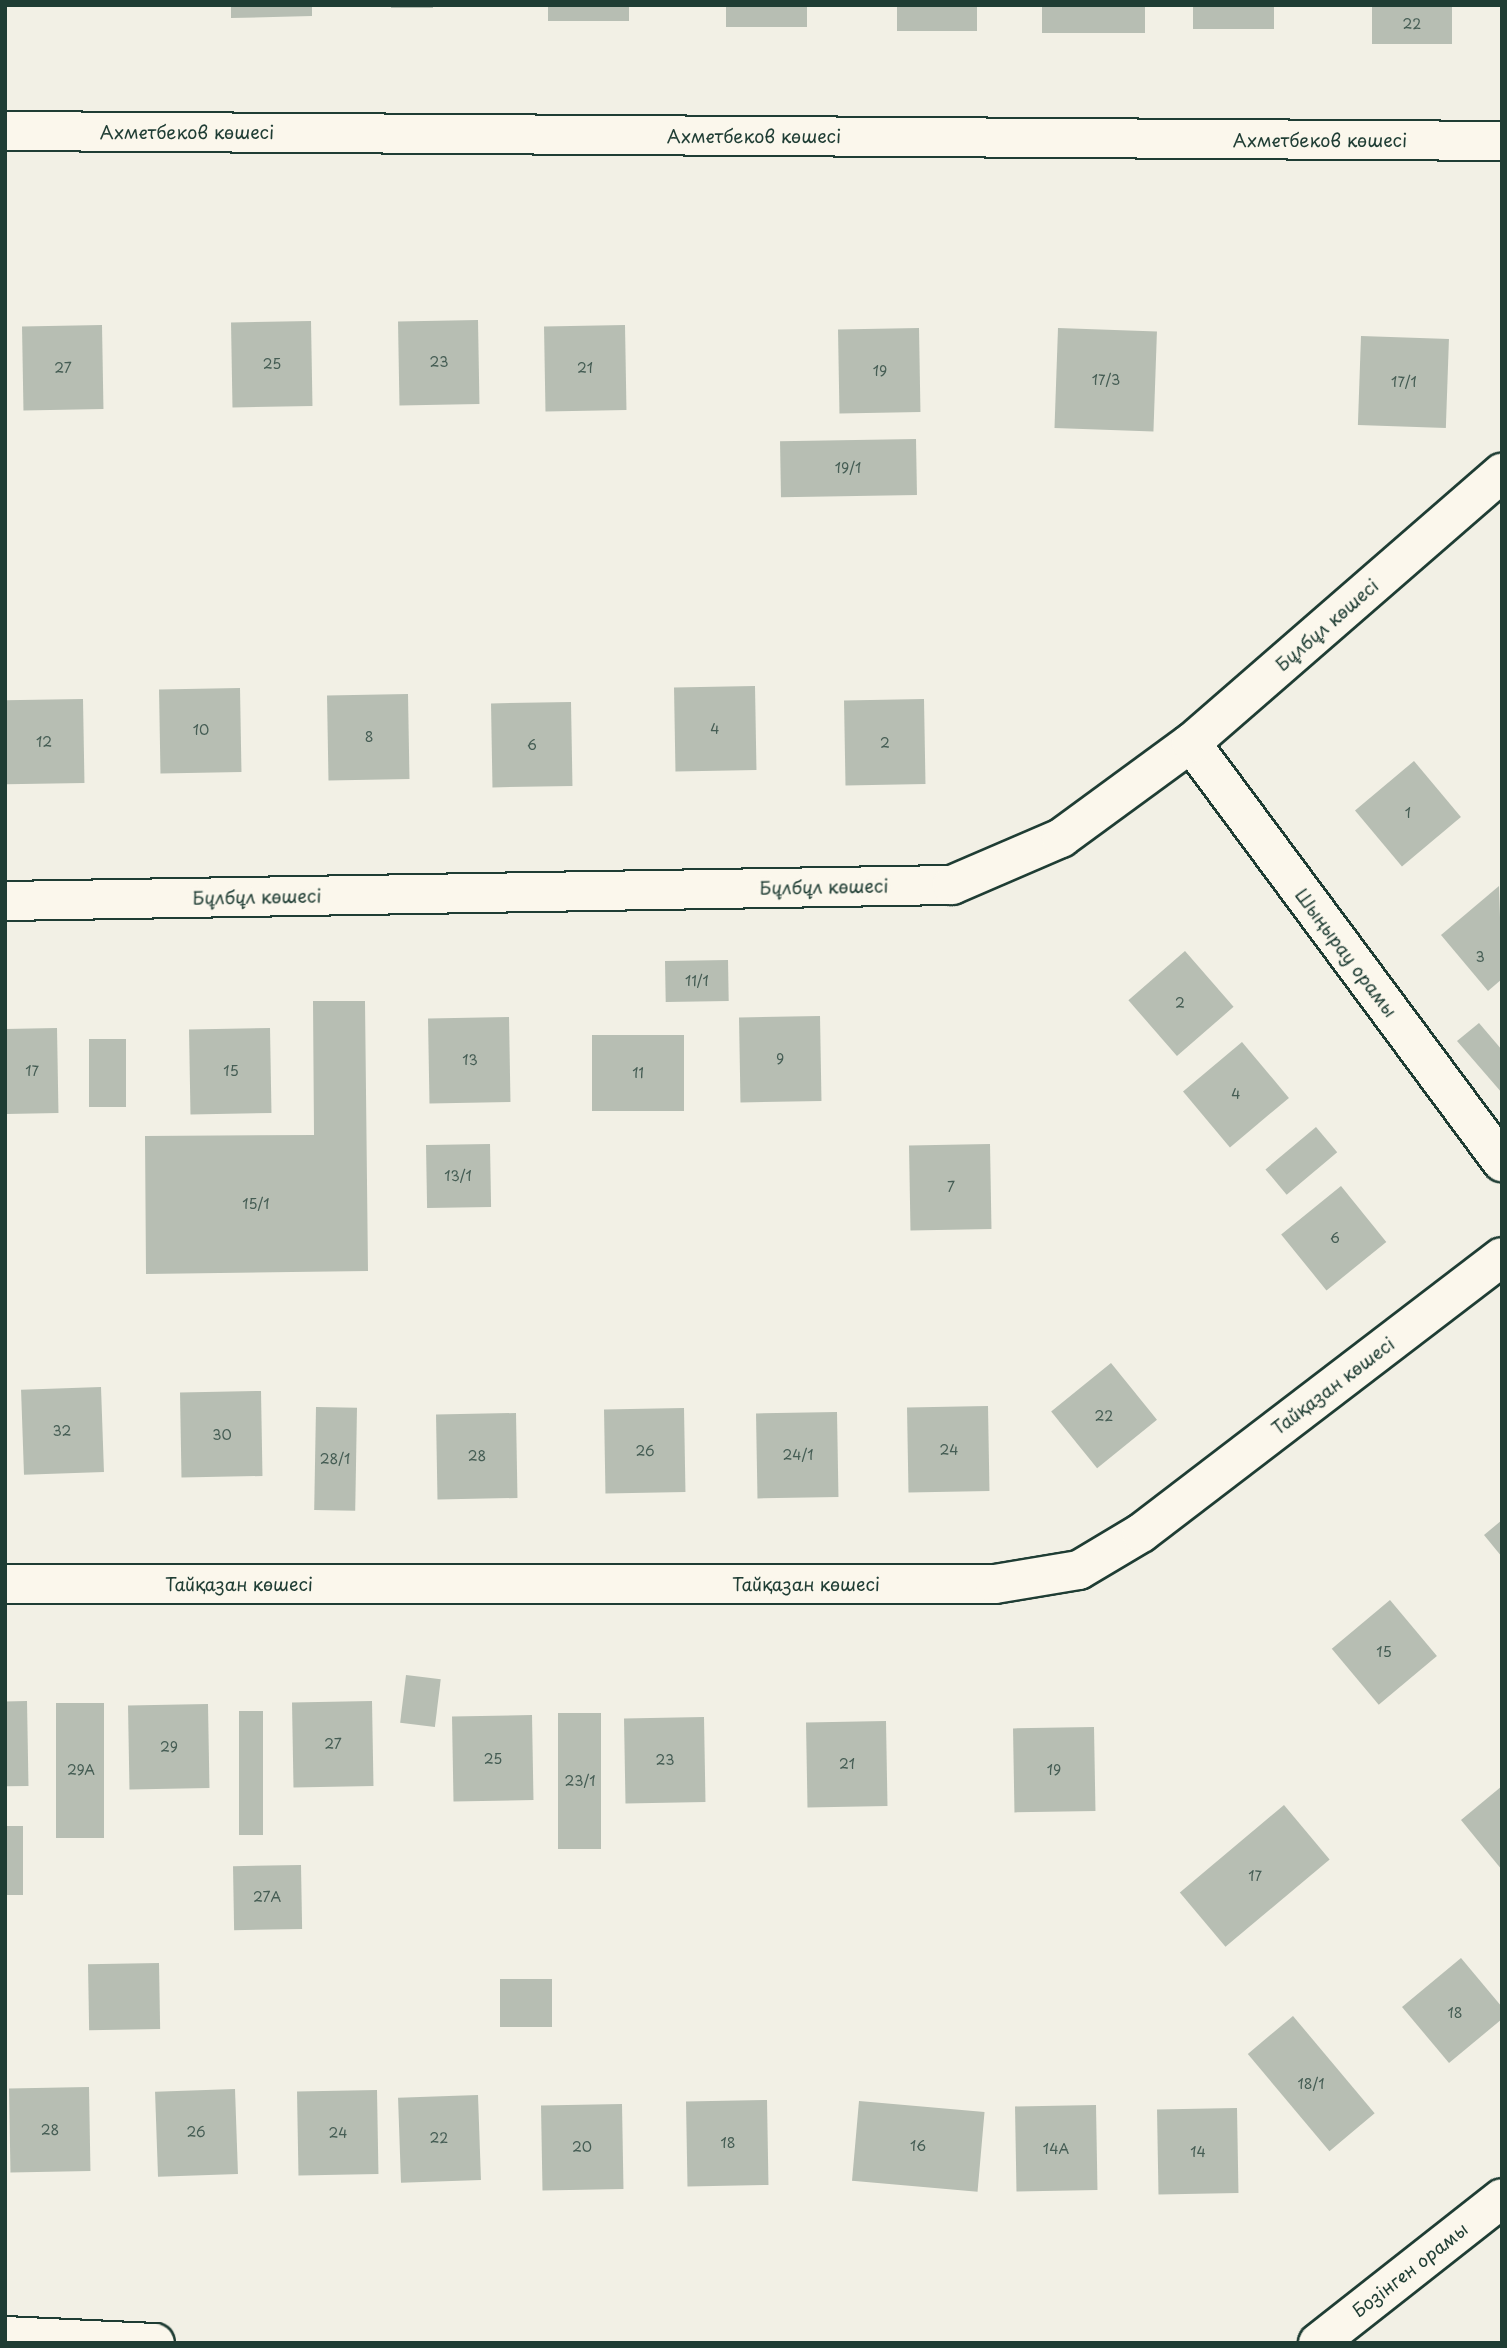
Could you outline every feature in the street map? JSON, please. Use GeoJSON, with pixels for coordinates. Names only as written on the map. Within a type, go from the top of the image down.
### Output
{"type":"FeatureCollection","features":[{"type":"Feature","properties":{"kind":"street","name":"Ахметбеков көшесі"},"geometry":{"type":"LineString","coordinates":[[5,131],[1502,141]]}},
{"type":"Feature","properties":{"kind":"street","name":"Бұлбұл көшесі"},"geometry":{"type":"LineString","coordinates":[[5,901],[951,885],[1061,838],[1191,743],[1502,473]]}},
{"type":"Feature","properties":{"kind":"street","name":"Шыңырау орамы"},"geometry":{"type":"LineString","coordinates":[[1191,743],[1502,1162]]}},
{"type":"Feature","properties":{"kind":"street","name":"Тайқазан көшесі"},"geometry":{"type":"LineString","coordinates":[[5,1584],[995,1584],[1079,1570],[1141,1533],[1502,1257]]}},
{"type":"Feature","properties":{"kind":"street","name":"Бозінген орамы"},"geometry":{"type":"LineString","coordinates":[[1318,2343],[1502,2198]]}},
{"type":"Feature","properties":{"kind":"street"},"geometry":{"type":"LineString","coordinates":[[5,2336],[155,2343]]}},
{"type":"Feature","properties":{"kind":"building"},"geometry":{"type":"Polygon","coordinates":[[[231,5],[312,5],[312,16],[231,18],[231,5]]]}},
{"type":"Feature","properties":{"kind":"building"},"geometry":{"type":"Polygon","coordinates":[[[391,5],[433,5],[433,8],[391,8],[391,5]]]}},
{"type":"Feature","properties":{"kind":"building"},"geometry":{"type":"Polygon","coordinates":[[[548,5],[629,5],[629,21],[548,21],[548,5]]]}},
{"type":"Feature","properties":{"kind":"building"},"geometry":{"type":"Polygon","coordinates":[[[726,5],[807,5],[807,27],[726,27],[726,5]]]}},
{"type":"Feature","properties":{"kind":"building"},"geometry":{"type":"Polygon","coordinates":[[[897,5],[977,5],[977,31],[897,31],[897,5]]]}},
{"type":"Feature","properties":{"kind":"building"},"geometry":{"type":"Polygon","coordinates":[[[1042,5],[1145,5],[1145,33],[1042,33],[1042,5]]]}},
{"type":"Feature","properties":{"kind":"building"},"geometry":{"type":"Polygon","coordinates":[[[1193,5],[1274,5],[1274,29],[1193,29],[1193,5]]]}},
{"type":"Feature","properties":{"kind":"building"},"geometry":{"type":"Polygon","coordinates":[[[1372,5],[1452,5],[1452,44],[1372,44],[1372,5]]]}},
{"type":"Feature","properties":{"kind":"building"},"geometry":{"type":"Polygon","coordinates":[[[478,320],[479,404],[399,405],[398,321],[478,320]]]}},
{"type":"Feature","properties":{"kind":"building"},"geometry":{"type":"Polygon","coordinates":[[[311,321],[312,406],[232,407],[231,322],[311,321]]]}},
{"type":"Feature","properties":{"kind":"building"},"geometry":{"type":"Polygon","coordinates":[[[102,325],[103,409],[23,410],[22,326],[102,325]]]}},
{"type":"Feature","properties":{"kind":"building"},"geometry":{"type":"Polygon","coordinates":[[[625,325],[626,410],[545,411],[544,326],[625,325]]]}},
{"type":"Feature","properties":{"kind":"building"},"geometry":{"type":"Polygon","coordinates":[[[919,328],[920,412],[839,413],[838,329],[919,328]]]}},
{"type":"Feature","properties":{"kind":"building"},"geometry":{"type":"Polygon","coordinates":[[[1058,328],[1157,331],[1153,431],[1055,428],[1058,328]]]}},
{"type":"Feature","properties":{"kind":"building"},"geometry":{"type":"Polygon","coordinates":[[[1361,336],[1449,339],[1446,428],[1358,425],[1361,336]]]}},
{"type":"Feature","properties":{"kind":"building"},"geometry":{"type":"Polygon","coordinates":[[[916,439],[917,495],[781,497],[780,441],[916,439]]]}},
{"type":"Feature","properties":{"kind":"building"},"geometry":{"type":"Polygon","coordinates":[[[755,686],[756,770],[675,771],[674,687],[755,686]]]}},
{"type":"Feature","properties":{"kind":"building"},"geometry":{"type":"Polygon","coordinates":[[[240,688],[241,772],[160,773],[159,689],[240,688]]]}},
{"type":"Feature","properties":{"kind":"building"},"geometry":{"type":"Polygon","coordinates":[[[408,694],[409,779],[328,780],[327,695],[408,694]]]}},
{"type":"Feature","properties":{"kind":"building"},"geometry":{"type":"Polygon","coordinates":[[[83,699],[84,783],[6,784],[5,700],[83,699]]]}},
{"type":"Feature","properties":{"kind":"building"},"geometry":{"type":"Polygon","coordinates":[[[924,699],[925,784],[845,785],[844,700],[924,699]]]}},
{"type":"Feature","properties":{"kind":"building"},"geometry":{"type":"Polygon","coordinates":[[[571,702],[572,786],[492,787],[491,703],[571,702]]]}},
{"type":"Feature","properties":{"kind":"building"},"geometry":{"type":"Polygon","coordinates":[[[1414,761],[1461,817],[1402,866],[1355,810],[1414,761]]]}},
{"type":"Feature","properties":{"kind":"building"},"geometry":{"type":"Polygon","coordinates":[[[1499,886],[1502,979],[1488,991],[1441,935],[1499,886]]]}},
{"type":"Feature","properties":{"kind":"building"},"geometry":{"type":"Polygon","coordinates":[[[1185,951],[1234,1007],[1177,1056],[1128,1000],[1185,951]]]}},
{"type":"Feature","properties":{"kind":"building"},"geometry":{"type":"Polygon","coordinates":[[[728,960],[729,1001],[666,1002],[665,961],[728,960]]]}},
{"type":"Feature","properties":{"kind":"building"},"geometry":{"type":"Polygon","coordinates":[[[313,1001],[365,1001],[368,1271],[146,1274],[145,1136],[314,1135],[313,1001]]]}},
{"type":"Feature","properties":{"kind":"building"},"geometry":{"type":"Polygon","coordinates":[[[820,1016],[821,1101],[740,1102],[739,1017],[820,1016]]]}},
{"type":"Feature","properties":{"kind":"building"},"geometry":{"type":"Polygon","coordinates":[[[509,1017],[510,1102],[429,1103],[428,1018],[509,1017]]]}},
{"type":"Feature","properties":{"kind":"building"},"geometry":{"type":"Polygon","coordinates":[[[1479,1023],[1502,1050],[1502,1093],[1457,1041],[1479,1023]]]}},
{"type":"Feature","properties":{"kind":"building"},"geometry":{"type":"Polygon","coordinates":[[[57,1028],[58,1113],[6,1114],[5,1029],[57,1028]]]}},
{"type":"Feature","properties":{"kind":"building"},"geometry":{"type":"Polygon","coordinates":[[[270,1028],[271,1113],[190,1114],[189,1029],[270,1028]]]}},
{"type":"Feature","properties":{"kind":"building"},"geometry":{"type":"Polygon","coordinates":[[[592,1035],[684,1035],[684,1111],[592,1111],[592,1035]]]}},
{"type":"Feature","properties":{"kind":"building"},"geometry":{"type":"Polygon","coordinates":[[[89,1039],[126,1039],[126,1107],[89,1107],[89,1039]]]}},
{"type":"Feature","properties":{"kind":"building"},"geometry":{"type":"Polygon","coordinates":[[[1242,1042],[1289,1098],[1230,1147],[1183,1091],[1242,1042]]]}},
{"type":"Feature","properties":{"kind":"building"},"geometry":{"type":"Polygon","coordinates":[[[1316,1127],[1337,1152],[1287,1195],[1265,1169],[1316,1127]]]}},
{"type":"Feature","properties":{"kind":"building"},"geometry":{"type":"Polygon","coordinates":[[[490,1144],[491,1207],[427,1208],[426,1145],[490,1144]]]}},
{"type":"Feature","properties":{"kind":"building"},"geometry":{"type":"Polygon","coordinates":[[[990,1144],[991,1229],[910,1230],[909,1145],[990,1144]]]}},
{"type":"Feature","properties":{"kind":"building"},"geometry":{"type":"Polygon","coordinates":[[[1341,1186],[1386,1242],[1326,1290],[1281,1234],[1341,1186]]]}},
{"type":"Feature","properties":{"kind":"building"},"geometry":{"type":"Polygon","coordinates":[[[1111,1363],[1157,1420],[1097,1468],[1051,1411],[1111,1363]]]}},
{"type":"Feature","properties":{"kind":"building"},"geometry":{"type":"Polygon","coordinates":[[[101,1387],[104,1472],[24,1475],[21,1390],[101,1387]]]}},
{"type":"Feature","properties":{"kind":"building"},"geometry":{"type":"Polygon","coordinates":[[[261,1391],[262,1476],[181,1477],[180,1392],[261,1391]]]}},
{"type":"Feature","properties":{"kind":"building"},"geometry":{"type":"Polygon","coordinates":[[[988,1406],[989,1491],[908,1492],[907,1407],[988,1406]]]}},
{"type":"Feature","properties":{"kind":"building"},"geometry":{"type":"Polygon","coordinates":[[[316,1407],[357,1408],[355,1511],[314,1510],[316,1407]]]}},
{"type":"Feature","properties":{"kind":"building"},"geometry":{"type":"Polygon","coordinates":[[[684,1408],[685,1492],[605,1493],[604,1409],[684,1408]]]}},
{"type":"Feature","properties":{"kind":"building"},"geometry":{"type":"Polygon","coordinates":[[[837,1412],[838,1497],[757,1498],[756,1413],[837,1412]]]}},
{"type":"Feature","properties":{"kind":"building"},"geometry":{"type":"Polygon","coordinates":[[[516,1413],[517,1498],[437,1499],[436,1414],[516,1413]]]}},
{"type":"Feature","properties":{"kind":"building"},"geometry":{"type":"Polygon","coordinates":[[[1502,1520],[1502,1557],[1484,1535],[1502,1520]]]}},
{"type":"Feature","properties":{"kind":"building"},"geometry":{"type":"Polygon","coordinates":[[[1390,1600],[1437,1656],[1379,1705],[1332,1649],[1390,1600]]]}},
{"type":"Feature","properties":{"kind":"building"},"geometry":{"type":"Polygon","coordinates":[[[406,1675],[441,1679],[435,1727],[400,1723],[406,1675]]]}},
{"type":"Feature","properties":{"kind":"building"},"geometry":{"type":"Polygon","coordinates":[[[5,1701],[27,1701],[28,1786],[6,1786],[5,1701]]]}},
{"type":"Feature","properties":{"kind":"building"},"geometry":{"type":"Polygon","coordinates":[[[372,1701],[373,1786],[293,1787],[292,1702],[372,1701]]]}},
{"type":"Feature","properties":{"kind":"building"},"geometry":{"type":"Polygon","coordinates":[[[56,1703],[104,1703],[104,1838],[56,1838],[56,1703]]]}},
{"type":"Feature","properties":{"kind":"building"},"geometry":{"type":"Polygon","coordinates":[[[208,1704],[209,1788],[129,1789],[128,1705],[208,1704]]]}},
{"type":"Feature","properties":{"kind":"building"},"geometry":{"type":"Polygon","coordinates":[[[239,1711],[263,1711],[263,1835],[239,1835],[239,1711]]]}},
{"type":"Feature","properties":{"kind":"building"},"geometry":{"type":"Polygon","coordinates":[[[558,1713],[601,1713],[601,1849],[558,1849],[558,1713]]]}},
{"type":"Feature","properties":{"kind":"building"},"geometry":{"type":"Polygon","coordinates":[[[532,1715],[533,1800],[453,1801],[452,1716],[532,1715]]]}},
{"type":"Feature","properties":{"kind":"building"},"geometry":{"type":"Polygon","coordinates":[[[704,1717],[705,1802],[625,1803],[624,1718],[704,1717]]]}},
{"type":"Feature","properties":{"kind":"building"},"geometry":{"type":"Polygon","coordinates":[[[886,1721],[887,1806],[807,1807],[806,1722],[886,1721]]]}},
{"type":"Feature","properties":{"kind":"building"},"geometry":{"type":"Polygon","coordinates":[[[1094,1727],[1095,1811],[1014,1812],[1013,1728],[1094,1727]]]}},
{"type":"Feature","properties":{"kind":"building"},"geometry":{"type":"Polygon","coordinates":[[[1502,1786],[1502,1870],[1461,1820],[1502,1786]]]}},
{"type":"Feature","properties":{"kind":"building"},"geometry":{"type":"Polygon","coordinates":[[[1284,1805],[1330,1859],[1225,1947],[1180,1892],[1284,1805]]]}},
{"type":"Feature","properties":{"kind":"building"},"geometry":{"type":"Polygon","coordinates":[[[5,1826],[23,1826],[23,1895],[5,1895],[5,1826]]]}},
{"type":"Feature","properties":{"kind":"building"},"geometry":{"type":"Polygon","coordinates":[[[301,1865],[302,1929],[234,1930],[233,1866],[301,1865]]]}},
{"type":"Feature","properties":{"kind":"building"},"geometry":{"type":"Polygon","coordinates":[[[1461,1958],[1502,2007],[1502,2019],[1449,2063],[1402,2007],[1461,1958]]]}},
{"type":"Feature","properties":{"kind":"building"},"geometry":{"type":"Polygon","coordinates":[[[159,1963],[160,2029],[89,2030],[88,1964],[159,1963]]]}},
{"type":"Feature","properties":{"kind":"building"},"geometry":{"type":"Polygon","coordinates":[[[500,1979],[552,1979],[552,2027],[500,2027],[500,1979]]]}},
{"type":"Feature","properties":{"kind":"building"},"geometry":{"type":"Polygon","coordinates":[[[1293,2016],[1375,2113],[1329,2151],[1248,2054],[1293,2016]]]}},
{"type":"Feature","properties":{"kind":"building"},"geometry":{"type":"Polygon","coordinates":[[[89,2087],[90,2171],[10,2172],[9,2088],[89,2087]]]}},
{"type":"Feature","properties":{"kind":"building"},"geometry":{"type":"Polygon","coordinates":[[[235,2089],[238,2174],[158,2177],[155,2092],[235,2089]]]}},
{"type":"Feature","properties":{"kind":"building"},"geometry":{"type":"Polygon","coordinates":[[[377,2090],[378,2174],[298,2175],[297,2091],[377,2090]]]}},
{"type":"Feature","properties":{"kind":"building"},"geometry":{"type":"Polygon","coordinates":[[[478,2095],[481,2180],[401,2183],[398,2098],[478,2095]]]}},
{"type":"Feature","properties":{"kind":"building"},"geometry":{"type":"Polygon","coordinates":[[[767,2100],[768,2185],[687,2186],[686,2101],[767,2100]]]}},
{"type":"Feature","properties":{"kind":"building"},"geometry":{"type":"Polygon","coordinates":[[[859,2101],[985,2112],[978,2192],[852,2181],[859,2101]]]}},
{"type":"Feature","properties":{"kind":"building"},"geometry":{"type":"Polygon","coordinates":[[[622,2104],[623,2189],[542,2190],[541,2105],[622,2104]]]}},
{"type":"Feature","properties":{"kind":"building"},"geometry":{"type":"Polygon","coordinates":[[[1096,2105],[1097,2190],[1016,2191],[1015,2106],[1096,2105]]]}},
{"type":"Feature","properties":{"kind":"building"},"geometry":{"type":"Polygon","coordinates":[[[1237,2108],[1238,2193],[1158,2194],[1157,2109],[1237,2108]]]}}]}
